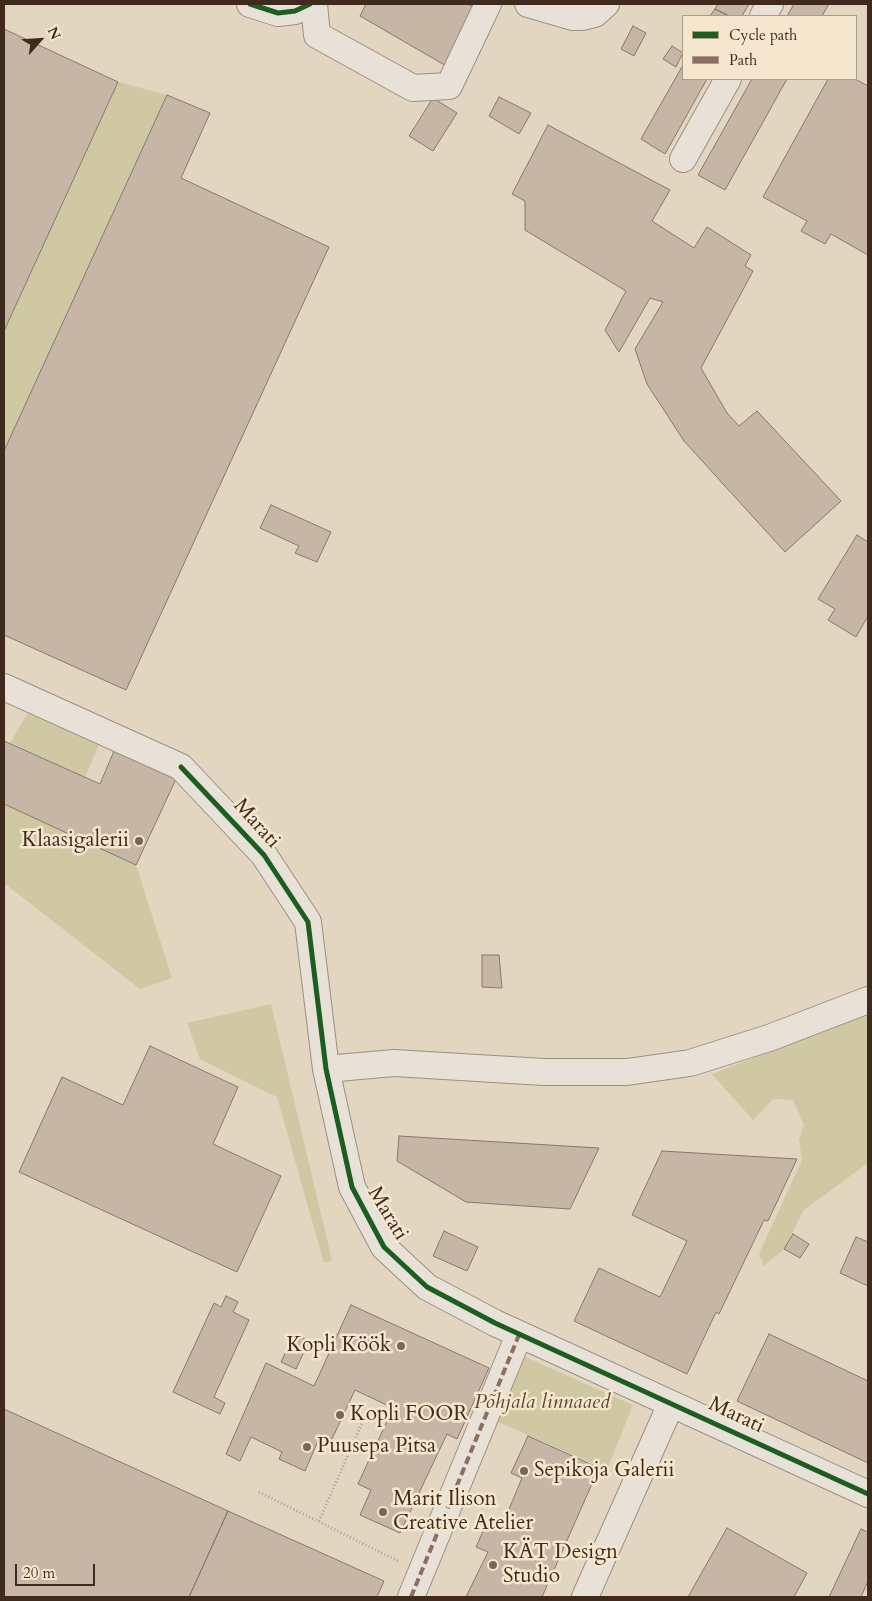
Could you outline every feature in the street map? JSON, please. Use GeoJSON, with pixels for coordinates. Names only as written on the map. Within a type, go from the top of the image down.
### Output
{"type":"FeatureCollection","features":[{"type":"Feature","properties":{"kind":"street"},"geometry":{"type":"LineString","coordinates":[[250,4],[278,13],[295,11],[310,4]]}},
{"type":"Feature","properties":{"kind":"street"},"geometry":{"type":"LineString","coordinates":[[314,4],[318,35],[413,88],[449,86],[488,4]]}},
{"type":"Feature","properties":{"kind":"street"},"geometry":{"type":"LineString","coordinates":[[528,4],[573,16],[584,17],[595,14],[606,4]]}},
{"type":"Feature","properties":{"kind":"street"},"geometry":{"type":"LineString","coordinates":[[764,15],[770,4]]}},
{"type":"Feature","properties":{"kind":"street"},"geometry":{"type":"LineString","coordinates":[[683,160],[727,80]]}},
{"type":"Feature","properties":{"kind":"street","name":"Marati"},"geometry":{"type":"LineString","coordinates":[[4,687],[181,767],[264,855],[308,922],[326,1069],[352,1187],[384,1247],[427,1287],[519,1335],[868,1494]]}},
{"type":"Feature","properties":{"kind":"street"},"geometry":{"type":"LineString","coordinates":[[326,1069],[394,1063],[544,1072],[627,1072],[690,1063],[769,1038],[868,1000]]}},
{"type":"Feature","properties":{"kind":"street"},"geometry":{"type":"LineString","coordinates":[[411,1597],[519,1335]]}},
{"type":"Feature","properties":{"kind":"street"},"geometry":{"type":"LineString","coordinates":[[585,1597],[671,1404]]}},
{"type":"Feature","properties":{"kind":"path"},"geometry":{"type":"LineString","coordinates":[[319,1522],[363,1421]]}},
{"type":"Feature","properties":{"kind":"path"},"geometry":{"type":"LineString","coordinates":[[259,1492],[421,1572]]}},
{"type":"Feature","properties":{"kind":"green space"},"geometry":{"type":"Polygon","coordinates":[[[118,82],[167,95],[4,451],[4,331],[118,82]]]}},
{"type":"Feature","properties":{"kind":"green space"},"geometry":{"type":"Polygon","coordinates":[[[30,709],[101,740],[85,777],[10,743],[30,709]]]}},
{"type":"Feature","properties":{"kind":"green space"},"geometry":{"type":"Polygon","coordinates":[[[4,804],[136,865],[172,978],[140,989],[4,883],[4,804]]]}},
{"type":"Feature","properties":{"kind":"green space"},"geometry":{"type":"Polygon","coordinates":[[[271,1004],[332,1260],[324,1263],[277,1097],[200,1059],[187,1023],[271,1004]]]}},
{"type":"Feature","properties":{"kind":"green space"},"geometry":{"type":"Polygon","coordinates":[[[868,1014],[868,1163],[804,1210],[784,1249],[764,1266],[759,1254],[802,1160],[799,1140],[804,1125],[793,1100],[773,1099],[753,1120],[712,1074],[868,1014]]]}},
{"type":"Feature","properties":{"kind":"green space","name":"Põhjala linnaaed"},"geometry":{"type":"Polygon","coordinates":[[[521,1355],[633,1405],[607,1470],[496,1421],[521,1355]]]}},
{"type":"Feature","properties":{"kind":"building"},"geometry":{"type":"Polygon","coordinates":[[[366,4],[468,4],[480,11],[448,67],[360,16],[366,4]]]}},
{"type":"Feature","properties":{"kind":"building"},"geometry":{"type":"Polygon","coordinates":[[[718,4],[749,4],[743,15],[727,15],[715,9],[718,4]]]}},
{"type":"Feature","properties":{"kind":"building"},"geometry":{"type":"Polygon","coordinates":[[[794,4],[829,4],[823,15],[788,15],[794,4]]]}},
{"type":"Feature","properties":{"kind":"building"},"geometry":{"type":"Polygon","coordinates":[[[715,9],[727,15],[711,15],[715,9]]]}},
{"type":"Feature","properties":{"kind":"building"},"geometry":{"type":"Polygon","coordinates":[[[633,26],[646,33],[634,56],[621,49],[633,26]]]}},
{"type":"Feature","properties":{"kind":"building"},"geometry":{"type":"Polygon","coordinates":[[[4,29],[118,82],[4,331],[4,29]]]}},
{"type":"Feature","properties":{"kind":"building"},"geometry":{"type":"Polygon","coordinates":[[[672,46],[682,52],[676,67],[663,59],[672,46]]]}},
{"type":"Feature","properties":{"kind":"building"},"geometry":{"type":"Polygon","coordinates":[[[682,67],[682,80],[706,80],[665,154],[641,139],[682,67]]]}},
{"type":"Feature","properties":{"kind":"building"},"geometry":{"type":"Polygon","coordinates":[[[751,80],[786,80],[725,190],[698,175],[751,80]]]}},
{"type":"Feature","properties":{"kind":"building"},"geometry":{"type":"Polygon","coordinates":[[[827,80],[857,80],[868,86],[868,255],[831,234],[825,244],[801,231],[807,221],[763,197],[827,80]]]}},
{"type":"Feature","properties":{"kind":"building"},"geometry":{"type":"Polygon","coordinates":[[[167,95],[210,113],[181,178],[329,247],[126,690],[4,635],[4,451],[167,95]]]}},
{"type":"Feature","properties":{"kind":"building"},"geometry":{"type":"Polygon","coordinates":[[[499,97],[531,113],[519,134],[489,116],[499,97]]]}},
{"type":"Feature","properties":{"kind":"building"},"geometry":{"type":"Polygon","coordinates":[[[433,98],[457,113],[433,151],[409,136],[433,98]]]}},
{"type":"Feature","properties":{"kind":"building"},"geometry":{"type":"Polygon","coordinates":[[[548,125],[670,190],[652,221],[694,248],[707,227],[751,255],[745,266],[753,271],[701,368],[727,413],[739,426],[757,411],[841,501],[785,552],[684,441],[647,384],[635,349],[663,302],[650,298],[619,352],[605,330],[626,291],[525,230],[525,201],[512,194],[548,125]]]}},
{"type":"Feature","properties":{"kind":"building"},"geometry":{"type":"Polygon","coordinates":[[[271,505],[331,532],[317,562],[295,553],[299,546],[260,528],[271,505]]]}},
{"type":"Feature","properties":{"kind":"building"},"geometry":{"type":"Polygon","coordinates":[[[857,535],[868,542],[868,616],[856,637],[828,620],[835,609],[818,599],[857,535]]]}},
{"type":"Feature","properties":{"kind":"building"},"geometry":{"type":"Polygon","coordinates":[[[4,741],[100,784],[114,751],[176,779],[136,865],[4,804],[4,741]]]}},
{"type":"Feature","properties":{"kind":"building"},"geometry":{"type":"Polygon","coordinates":[[[482,955],[499,955],[502,988],[482,987],[482,955]]]}},
{"type":"Feature","properties":{"kind":"building"},"geometry":{"type":"Polygon","coordinates":[[[150,1046],[238,1087],[213,1144],[281,1176],[237,1272],[19,1172],[62,1077],[123,1105],[150,1046]]]}},
{"type":"Feature","properties":{"kind":"building"},"geometry":{"type":"Polygon","coordinates":[[[399,1136],[599,1148],[570,1209],[466,1202],[397,1161],[399,1136]]]}},
{"type":"Feature","properties":{"kind":"building"},"geometry":{"type":"Polygon","coordinates":[[[662,1151],[797,1159],[768,1221],[764,1220],[719,1314],[716,1312],[687,1374],[574,1321],[599,1268],[660,1297],[687,1241],[632,1215],[662,1151]]]}},
{"type":"Feature","properties":{"kind":"building"},"geometry":{"type":"Polygon","coordinates":[[[444,1231],[478,1247],[467,1271],[433,1256],[444,1231]]]}},
{"type":"Feature","properties":{"kind":"building"},"geometry":{"type":"Polygon","coordinates":[[[793,1234],[809,1244],[800,1258],[784,1249],[793,1234]]]}},
{"type":"Feature","properties":{"kind":"building"},"geometry":{"type":"Polygon","coordinates":[[[856,1237],[868,1242],[868,1286],[840,1273],[856,1237]]]}},
{"type":"Feature","properties":{"kind":"building"},"geometry":{"type":"Polygon","coordinates":[[[226,1296],[238,1302],[233,1312],[249,1320],[214,1397],[225,1403],[220,1414],[173,1392],[214,1303],[221,1307],[226,1296]]]}},
{"type":"Feature","properties":{"kind":"building"},"geometry":{"type":"Polygon","coordinates":[[[351,1305],[489,1368],[457,1439],[447,1434],[400,1533],[360,1515],[371,1490],[358,1484],[393,1408],[355,1390],[332,1439],[321,1434],[305,1471],[279,1459],[282,1452],[251,1437],[240,1461],[226,1454],[266,1363],[314,1386],[351,1305]]]}},
{"type":"Feature","properties":{"kind":"building"},"geometry":{"type":"Polygon","coordinates":[[[294,1334],[309,1341],[296,1369],[281,1362],[294,1334]]]}},
{"type":"Feature","properties":{"kind":"building"},"geometry":{"type":"Polygon","coordinates":[[[769,1334],[868,1381],[868,1463],[737,1401],[769,1334]]]}},
{"type":"Feature","properties":{"kind":"building"},"geometry":{"type":"Polygon","coordinates":[[[4,1409],[228,1511],[189,1597],[4,1597],[4,1409]]]}},
{"type":"Feature","properties":{"kind":"building"},"geometry":{"type":"Polygon","coordinates":[[[528,1436],[599,1468],[542,1597],[466,1597],[488,1552],[476,1547],[488,1520],[502,1526],[522,1478],[511,1473],[528,1436]]]}},
{"type":"Feature","properties":{"kind":"building"},"geometry":{"type":"Polygon","coordinates":[[[228,1511],[384,1581],[377,1597],[189,1597],[228,1511]]]}},
{"type":"Feature","properties":{"kind":"building"},"geometry":{"type":"Polygon","coordinates":[[[727,1528],[807,1573],[794,1597],[688,1597],[727,1528]]]}},
{"type":"Feature","properties":{"kind":"building"},"geometry":{"type":"Polygon","coordinates":[[[861,1529],[868,1532],[868,1581],[861,1597],[829,1597],[861,1529]]]}},
{"type":"Feature","properties":{"kind":"marked path"},"geometry":{"type":"LineString","coordinates":[[411,1597],[519,1335]]}},
{"type":"Feature","properties":{"kind":"cycle path"},"geometry":{"type":"LineString","coordinates":[[250,4],[278,13],[295,11],[310,4]]}},
{"type":"Feature","properties":{"kind":"cycle path"},"geometry":{"type":"LineString","coordinates":[[181,767],[264,855],[308,922],[326,1069],[352,1187],[384,1247],[427,1287],[495,1323],[868,1494]]}},
{"type":"Feature","properties":{"kind":"place","name":"Klaasigalerii"},"geometry":{"type":"Point","coordinates":[139,841]}},
{"type":"Feature","properties":{"kind":"place","name":"Kopli Köök"},"geometry":{"type":"Point","coordinates":[401,1346]}},
{"type":"Feature","properties":{"kind":"place","name":"Kopli FOOR"},"geometry":{"type":"Point","coordinates":[340,1415]}},
{"type":"Feature","properties":{"kind":"place","name":"Puusepa Pitsa"},"geometry":{"type":"Point","coordinates":[307,1447]}},
{"type":"Feature","properties":{"kind":"place","name":"Sepikoja Galerii"},"geometry":{"type":"Point","coordinates":[524,1471]}},
{"type":"Feature","properties":{"kind":"place","name":"Marit Ilison Creative Atelier"},"geometry":{"type":"Point","coordinates":[383,1512]}},
{"type":"Feature","properties":{"kind":"place","name":"KÄT Design Studio"},"geometry":{"type":"Point","coordinates":[493,1565]}}]}
